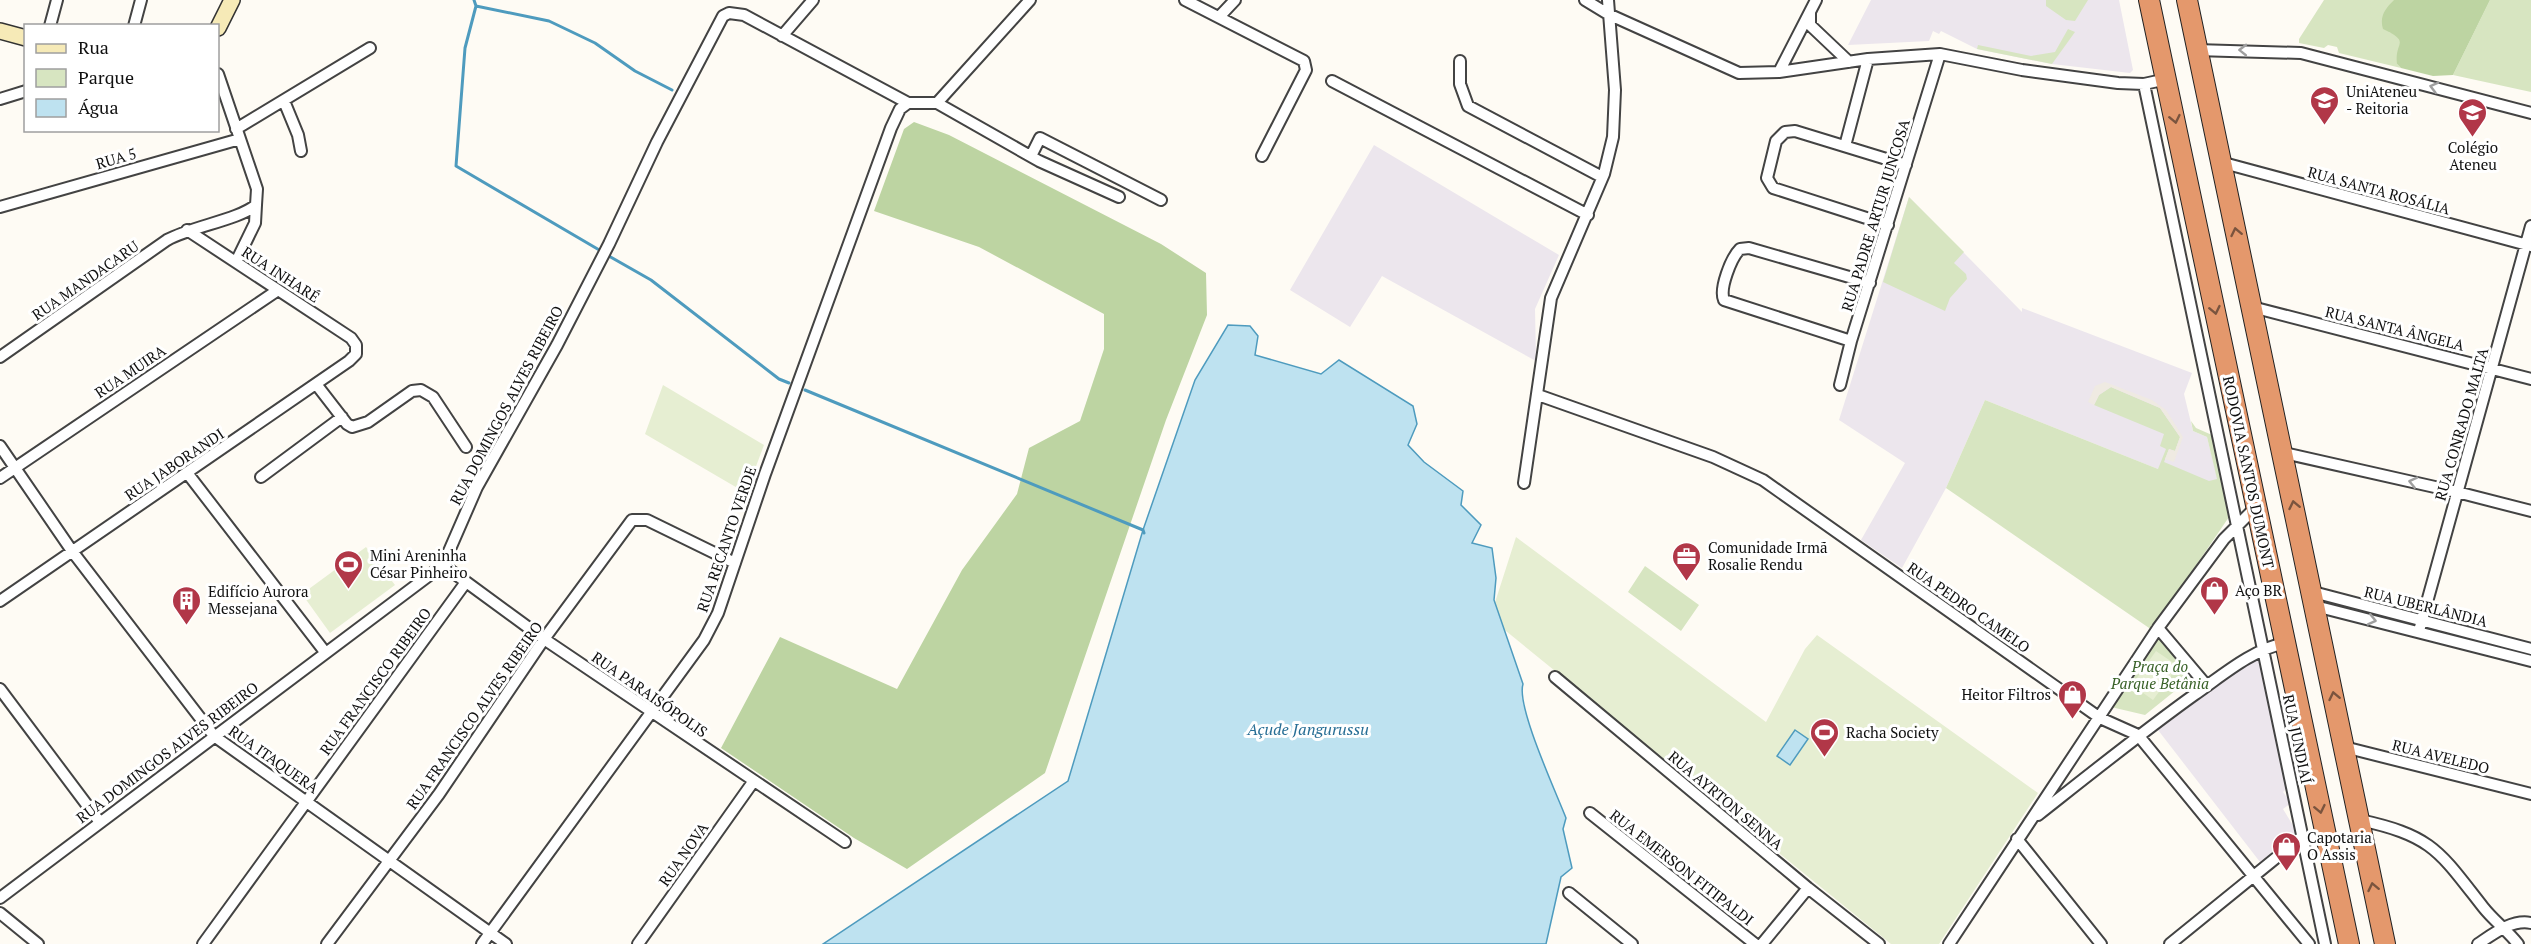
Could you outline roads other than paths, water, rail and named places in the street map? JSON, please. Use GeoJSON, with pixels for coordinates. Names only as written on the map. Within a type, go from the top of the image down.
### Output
{"type":"FeatureCollection","features":[{"type":"Feature","properties":{"kind":"highway","name":"RODOVIA SANTOS DUMONT"},"geometry":{"type":"LineString","coordinates":[[2149,0],[2349,944]]}},
{"type":"Feature","properties":{"kind":"highway"},"geometry":{"type":"LineString","coordinates":[[2187,0],[2284,453],[2385,944]]}},
{"type":"Feature","properties":{"kind":"street"},"geometry":{"type":"LineString","coordinates":[[51,24],[57,0]]}},
{"type":"Feature","properties":{"kind":"street"},"geometry":{"type":"LineString","coordinates":[[135,24],[141,0]]}},
{"type":"Feature","properties":{"kind":"street"},"geometry":{"type":"LineString","coordinates":[[219,26],[232,0]]}},
{"type":"Feature","properties":{"kind":"street"},"geometry":{"type":"LineString","coordinates":[[782,36],[813,0]]}},
{"type":"Feature","properties":{"kind":"street"},"geometry":{"type":"LineString","coordinates":[[937,103],[1030,0]]}},
{"type":"Feature","properties":{"kind":"street"},"geometry":{"type":"LineString","coordinates":[[1185,0],[1300,57],[1306,64],[1262,156]]}},
{"type":"Feature","properties":{"kind":"street"},"geometry":{"type":"LineString","coordinates":[[1219,17],[1235,0]]}},
{"type":"Feature","properties":{"kind":"street"},"geometry":{"type":"LineString","coordinates":[[1585,0],[1608,15],[1739,73],[1779,72],[1868,59],[1940,54],[2068,77],[2144,84],[2167,79]]}},
{"type":"Feature","properties":{"kind":"street"},"geometry":{"type":"LineString","coordinates":[[1524,483],[1551,298],[1563,266],[1588,215],[1613,137],[1615,113],[1608,0]]}},
{"type":"Feature","properties":{"kind":"street"},"geometry":{"type":"LineString","coordinates":[[1779,72],[1816,0]]}},
{"type":"Feature","properties":{"kind":"street"},"geometry":{"type":"LineString","coordinates":[[1810,12],[1810,25],[1849,62]]}},
{"type":"Feature","properties":{"kind":"street","name":"RUA DOMINGOS ALVES RIBEIRO"},"geometry":{"type":"LineString","coordinates":[[0,898],[99,821],[442,565],[477,487],[557,345],[657,142],[723,16],[729,13],[744,15],[908,103]]}},
{"type":"Feature","properties":{"kind":"street"},"geometry":{"type":"LineString","coordinates":[[0,31],[24,37]]}},
{"type":"Feature","properties":{"kind":"street","name":"RUA 5"},"geometry":{"type":"LineString","coordinates":[[0,207],[238,134],[284,101],[370,48]]}},
{"type":"Feature","properties":{"kind":"street"},"geometry":{"type":"LineString","coordinates":[[2196,50],[2301,53],[2531,113]]}},
{"type":"Feature","properties":{"kind":"street","name":"RUA PADRE ARTUR JUNCOSA"},"geometry":{"type":"LineString","coordinates":[[1840,386],[1851,341],[1940,54]]}},
{"type":"Feature","properties":{"kind":"street"},"geometry":{"type":"LineString","coordinates":[[1845,146],[1868,59]]}},
{"type":"Feature","properties":{"kind":"street"},"geometry":{"type":"LineString","coordinates":[[1460,61],[1460,84],[1468,106],[1602,177]]}},
{"type":"Feature","properties":{"kind":"street"},"geometry":{"type":"LineString","coordinates":[[219,77],[257,189],[255,223],[236,262]]}},
{"type":"Feature","properties":{"kind":"street"},"geometry":{"type":"LineString","coordinates":[[1332,81],[1588,215]]}},
{"type":"Feature","properties":{"kind":"street","name":"RUA JUNDIAÍ"},"geometry":{"type":"LineString","coordinates":[[2144,84],[2325,944]]}},
{"type":"Feature","properties":{"kind":"street"},"geometry":{"type":"LineString","coordinates":[[0,99],[24,92]]}},
{"type":"Feature","properties":{"kind":"street"},"geometry":{"type":"LineString","coordinates":[[284,101],[298,135],[301,151]]}},
{"type":"Feature","properties":{"kind":"street"},"geometry":{"type":"LineString","coordinates":[[908,103],[937,103],[1031,156],[1119,197]]}},
{"type":"Feature","properties":{"kind":"street","name":"RUA RECANTO VERDE"},"geometry":{"type":"LineString","coordinates":[[482,944],[652,713],[704,640],[718,613],[891,128],[900,109],[908,103]]}},
{"type":"Feature","properties":{"kind":"street"},"geometry":{"type":"LineString","coordinates":[[1888,225],[1780,191],[1769,184],[1768,171],[1780,135],[1785,132],[1803,134],[1906,165]]}},
{"type":"Feature","properties":{"kind":"street"},"geometry":{"type":"LineString","coordinates":[[1031,156],[1040,138],[1161,200]]}},
{"type":"Feature","properties":{"kind":"street","name":"RUA SANTA ROSÁLIA"},"geometry":{"type":"LineString","coordinates":[[2220,162],[2528,246]]}},
{"type":"Feature","properties":{"kind":"street","name":"RUA MANDACARU"},"geometry":{"type":"LineString","coordinates":[[0,357],[167,240],[187,230],[235,216],[256,205]]}},
{"type":"Feature","properties":{"kind":"street","name":"RUA CONRADO MALTA"},"geometry":{"type":"LineString","coordinates":[[2420,626],[2528,246],[2531,226]]}},
{"type":"Feature","properties":{"kind":"street","name":"RUA INHARÉ"},"geometry":{"type":"LineString","coordinates":[[187,230],[344,334],[356,345]]}},
{"type":"Feature","properties":{"kind":"street"},"geometry":{"type":"LineString","coordinates":[[1851,341],[1727,302],[1722,298],[1733,258],[1740,249],[1765,251],[1870,283]]}},
{"type":"Feature","properties":{"kind":"street","name":"RUA MUIRA"},"geometry":{"type":"LineString","coordinates":[[0,478],[278,290]]}},
{"type":"Feature","properties":{"kind":"street","name":"RUA SANTA ÂNGELA"},"geometry":{"type":"LineString","coordinates":[[2252,307],[2531,379]]}},
{"type":"Feature","properties":{"kind":"street","name":"RUA JABORANDI"},"geometry":{"type":"LineString","coordinates":[[0,601],[72,550],[188,474],[349,361],[356,354],[356,345]]}},
{"type":"Feature","properties":{"kind":"street"},"geometry":{"type":"LineString","coordinates":[[316,384],[349,426],[357,427],[412,392],[421,390],[433,397],[466,447]]}},
{"type":"Feature","properties":{"kind":"street","name":"RUA PEDRO CAMELO"},"geometry":{"type":"LineString","coordinates":[[1538,395],[1713,457],[1763,480],[2100,718],[2138,735],[2309,944]]}},
{"type":"Feature","properties":{"kind":"street"},"geometry":{"type":"LineString","coordinates":[[261,477],[342,417]]}},
{"type":"Feature","properties":{"kind":"street","name":"RUA ITAQUERA"},"geometry":{"type":"LineString","coordinates":[[0,446],[72,550],[214,736],[506,944]]}},
{"type":"Feature","properties":{"kind":"street"},"geometry":{"type":"LineString","coordinates":[[2284,453],[2531,511]]}},
{"type":"Feature","properties":{"kind":"street"},"geometry":{"type":"LineString","coordinates":[[188,474],[325,652]]}},
{"type":"Feature","properties":{"kind":"street"},"geometry":{"type":"LineString","coordinates":[[1948,944],[2158,628],[2238,523],[2256,507]]}},
{"type":"Feature","properties":{"kind":"street","name":"RUA FRANCISCO ALVES RIBEIRO"},"geometry":{"type":"LineString","coordinates":[[327,944],[390,861],[544,639],[632,520],[638,518],[653,523],[735,563]]}},
{"type":"Feature","properties":{"kind":"street","name":"RUA PARAISÓPOLIS"},"geometry":{"type":"LineString","coordinates":[[442,565],[544,639],[844,842]]}},
{"type":"Feature","properties":{"kind":"street","name":"RUA FRANCISCO RIBEIRO"},"geometry":{"type":"LineString","coordinates":[[203,944],[466,582]]}},
{"type":"Feature","properties":{"kind":"street","name":"RUA UBERLÂNDIA"},"geometry":{"type":"LineString","coordinates":[[2314,599],[2420,626],[2531,649]]}},
{"type":"Feature","properties":{"kind":"street","name":"RUA UBERLÂNDIA"},"geometry":{"type":"LineString","coordinates":[[2420,626],[2531,661]]}},
{"type":"Feature","properties":{"kind":"street"},"geometry":{"type":"LineString","coordinates":[[2158,628],[2207,686]]}},
{"type":"Feature","properties":{"kind":"street"},"geometry":{"type":"LineString","coordinates":[[2028,823],[2138,735],[2207,686],[2264,647],[2285,643]]}},
{"type":"Feature","properties":{"kind":"street","name":"RUA AYRTON SENNA"},"geometry":{"type":"LineString","coordinates":[[1555,677],[1808,888],[1879,944]]}},
{"type":"Feature","properties":{"kind":"street"},"geometry":{"type":"LineString","coordinates":[[0,689],[99,821]]}},
{"type":"Feature","properties":{"kind":"street","name":"RUA AVELEDO"},"geometry":{"type":"LineString","coordinates":[[2344,747],[2531,794]]}},
{"type":"Feature","properties":{"kind":"street","name":"RUA NOVA"},"geometry":{"type":"LineString","coordinates":[[638,944],[753,782]]}},
{"type":"Feature","properties":{"kind":"street","name":"RUA EMERSON FITIPALDI"},"geometry":{"type":"LineString","coordinates":[[1590,813],[1755,944]]}},
{"type":"Feature","properties":{"kind":"street"},"geometry":{"type":"LineString","coordinates":[[2360,820],[2406,832],[2441,853],[2485,909],[2505,927],[2518,944]]}},
{"type":"Feature","properties":{"kind":"street"},"geometry":{"type":"LineString","coordinates":[[2170,944],[2253,874],[2303,836]]}},
{"type":"Feature","properties":{"kind":"street"},"geometry":{"type":"LineString","coordinates":[[2017,839],[2101,944]]}},
{"type":"Feature","properties":{"kind":"street"},"geometry":{"type":"LineString","coordinates":[[1762,944],[1808,888]]}},
{"type":"Feature","properties":{"kind":"street"},"geometry":{"type":"LineString","coordinates":[[1569,893],[1632,944]]}},
{"type":"Feature","properties":{"kind":"street"},"geometry":{"type":"LineString","coordinates":[[0,913],[38,944]]}},
{"type":"Feature","properties":{"kind":"street"},"geometry":{"type":"LineString","coordinates":[[2478,944],[2505,927],[2521,922],[2531,923]]}},
{"type":"Feature","properties":{"kind":"water","name":"Açude Jangurussu"},"geometry":{"type":"Polygon","coordinates":[[[1228,325],[1250,326],[1258,336],[1255,355],[1321,374],[1339,360],[1413,406],[1417,424],[1408,445],[1424,462],[1463,491],[1461,505],[1481,525],[1472,543],[1492,548],[1496,578],[1494,600],[1523,684],[1522,695],[1525,711],[1566,818],[1563,829],[1572,868],[1561,877],[1546,944],[823,944],[1068,781],[1143,530],[1195,380],[1228,325]]]}},
{"type":"Feature","properties":{"kind":"water"},"geometry":{"type":"Polygon","coordinates":[[[1795,730],[1808,739],[1790,765],[1777,756],[1795,730]]]}},
{"type":"Feature","properties":{"kind":"waterway"},"geometry":{"type":"LineString","coordinates":[[474,0],[476,6],[465,48],[456,166],[601,251]]}},
{"type":"Feature","properties":{"kind":"waterway"},"geometry":{"type":"LineString","coordinates":[[476,6],[549,21],[595,43],[635,71],[672,90]]}},
{"type":"Feature","properties":{"kind":"waterway"},"geometry":{"type":"LineString","coordinates":[[607,255],[651,280],[779,379],[789,383]]}},
{"type":"Feature","properties":{"kind":"waterway"},"geometry":{"type":"LineString","coordinates":[[805,390],[1143,530],[1144,533]]}},
{"type":"Feature","properties":{"kind":"place","name":"UniAteneu - Reitoria"},"geometry":{"type":"Point","coordinates":[2325,126]}},
{"type":"Feature","properties":{"kind":"place","name":"Colégio Ateneu"},"geometry":{"type":"Point","coordinates":[2473,138]}},
{"type":"Feature","properties":{"kind":"place","name":"Comunidade Irmã Rosalie Rendu"},"geometry":{"type":"Point","coordinates":[1687,582]}},
{"type":"Feature","properties":{"kind":"place","name":"Mini Areninha César Pinheiro"},"geometry":{"type":"Point","coordinates":[349,590]}},
{"type":"Feature","properties":{"kind":"place","name":"Aço BR"},"geometry":{"type":"Point","coordinates":[2214,616]}},
{"type":"Feature","properties":{"kind":"place","name":"Edifício Aurora Messejana"},"geometry":{"type":"Point","coordinates":[187,626]}},
{"type":"Feature","properties":{"kind":"place","name":"Heitor Filtros"},"geometry":{"type":"Point","coordinates":[2072,720]}},
{"type":"Feature","properties":{"kind":"place","name":"Racha Society"},"geometry":{"type":"Point","coordinates":[1825,758]}},
{"type":"Feature","properties":{"kind":"place","name":"Capotaria O Assis"},"geometry":{"type":"Point","coordinates":[2286,872]}},
{"type":"Feature","properties":{"kind":"park label","name":"Praça do Parque Betânia"},"geometry":{"type":"Point","coordinates":[2160,674]}}]}
